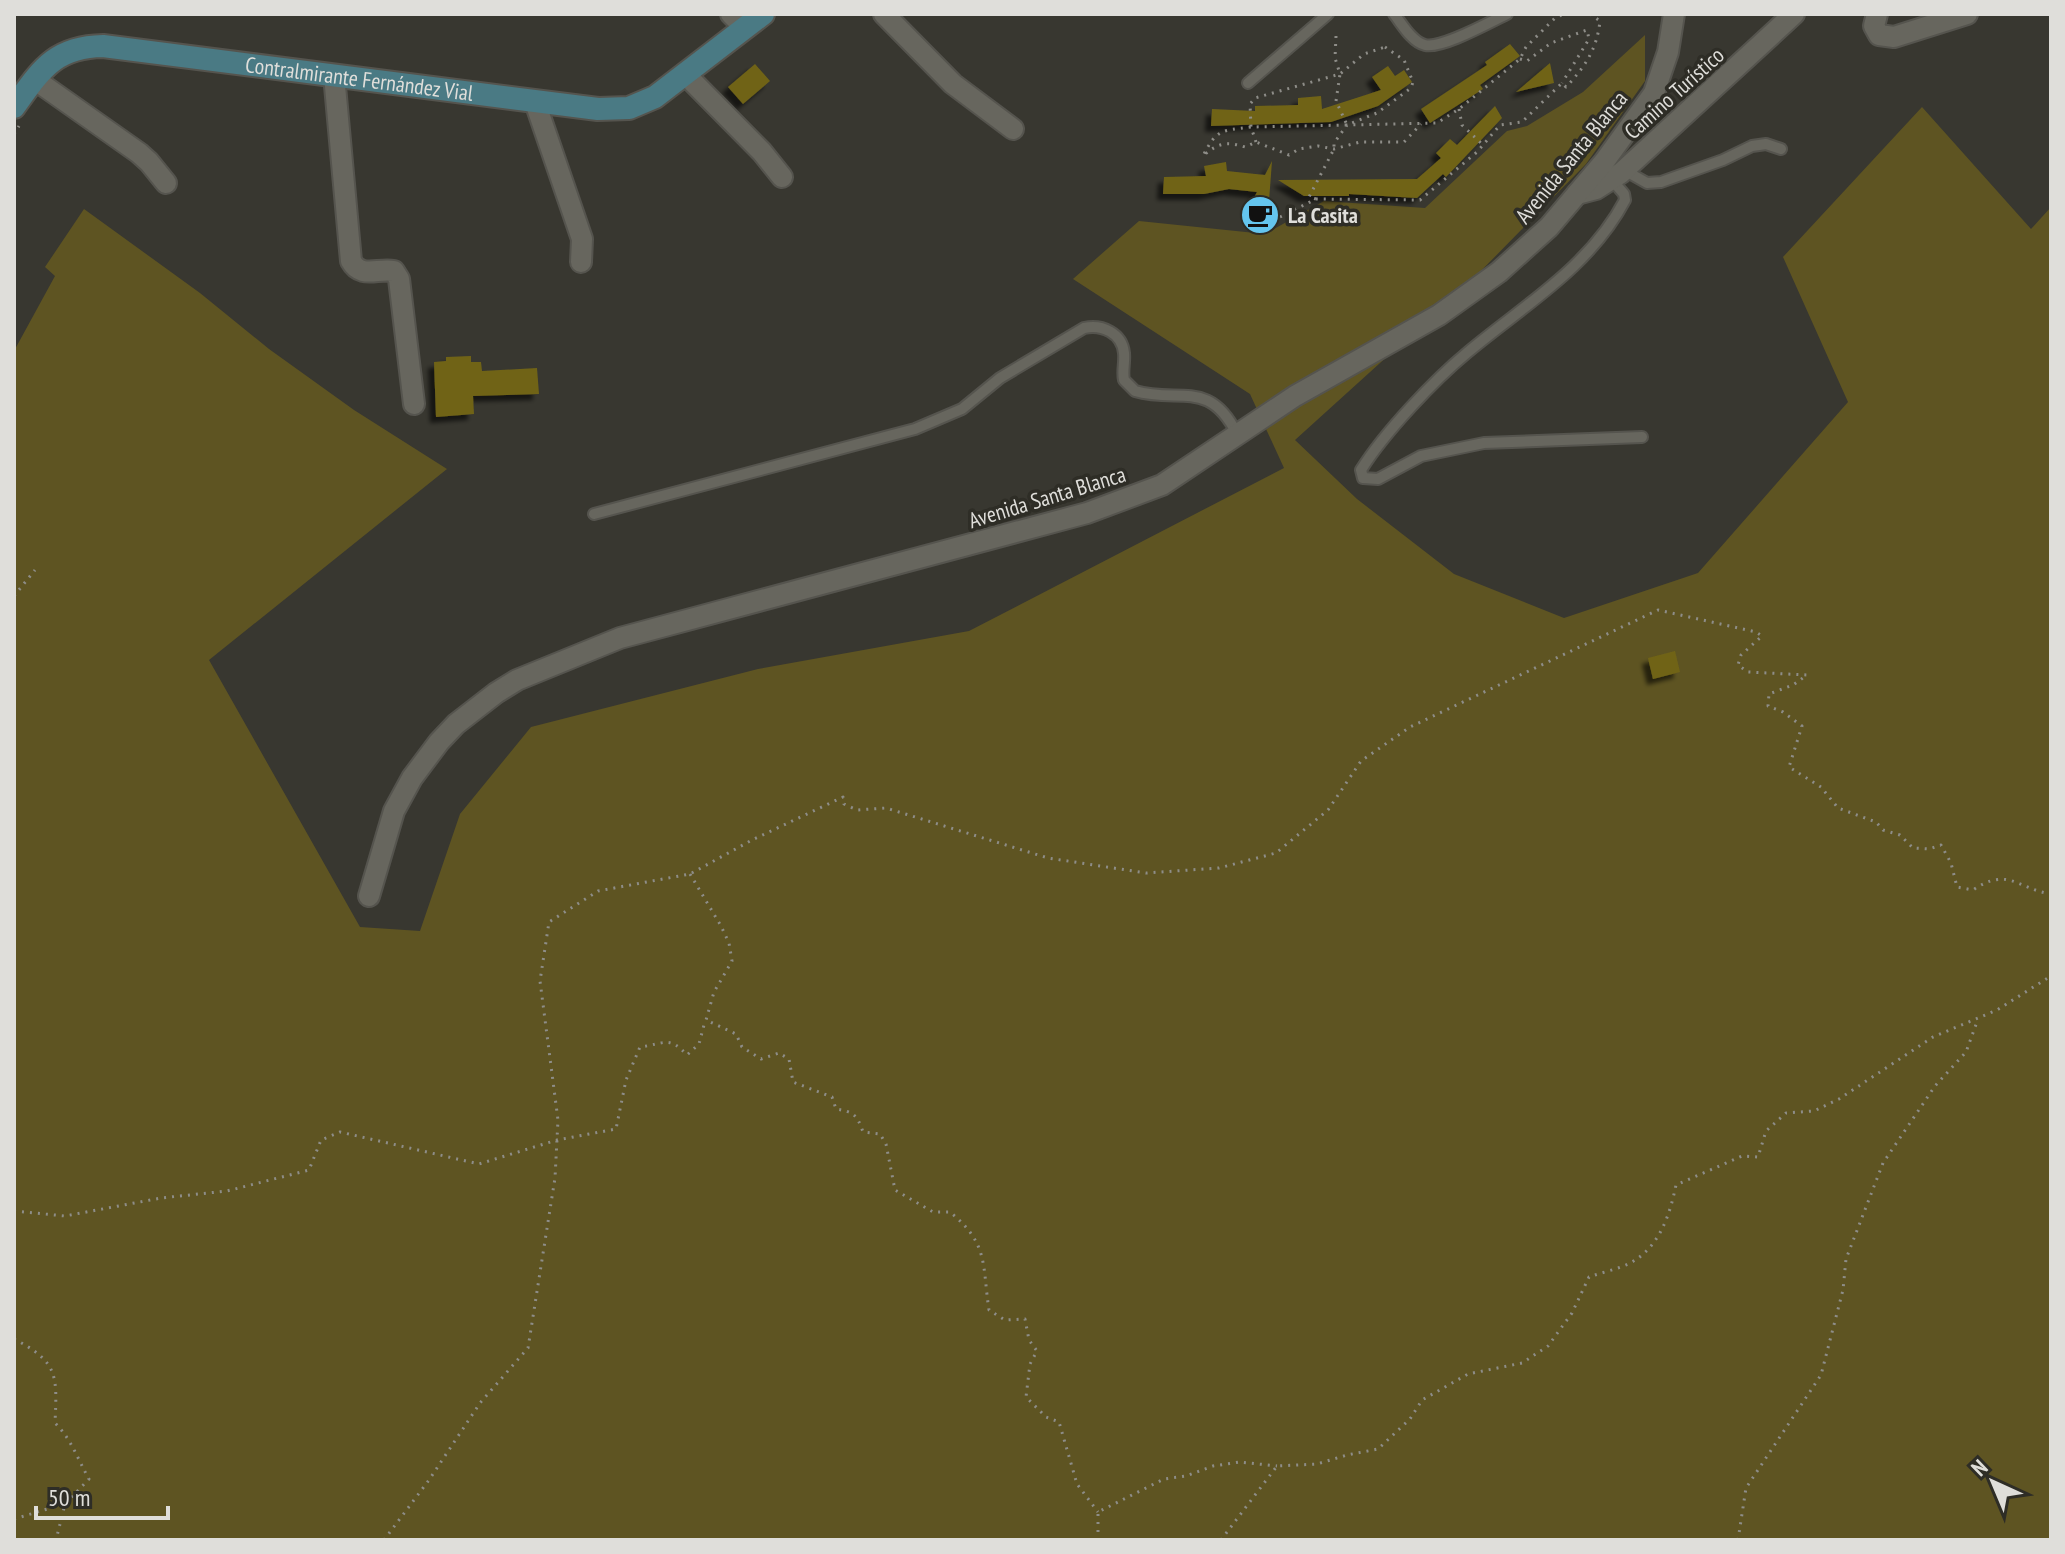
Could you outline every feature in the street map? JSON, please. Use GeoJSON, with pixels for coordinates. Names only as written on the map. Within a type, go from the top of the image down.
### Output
{"type":"FeatureCollection","features":[{"type":"Feature","properties":{"kind":"main road","name":"Contralmirante Fernández Vial"},"geometry":{"type":"LineString","coordinates":[[17,116],[34,79],[50,61],[82,47],[103,46],[535,102],[609,110],[629,108],[655,97],[686,75],[738,21],[763,14]]}},
{"type":"Feature","properties":{"kind":"street"},"geometry":{"type":"LineString","coordinates":[[884,14],[953,84],[1013,129]]}},
{"type":"Feature","properties":{"kind":"street","name":"Avenida Santa Blanca"},"geometry":{"type":"LineString","coordinates":[[369,896],[394,811],[423,762],[456,724],[517,680],[620,638],[1087,513],[1162,485],[1295,396],[1439,315],[1499,272],[1549,227],[1577,194],[1654,93],[1668,52],[1674,14]]}},
{"type":"Feature","properties":{"kind":"street","name":"Camino Turístico"},"geometry":{"type":"LineString","coordinates":[[1577,194],[1596,189],[1618,175],[1794,14]]}},
{"type":"Feature","properties":{"kind":"street"},"geometry":{"type":"LineString","coordinates":[[1877,14],[1874,26],[1879,35],[1894,37],[1967,14]]}},
{"type":"Feature","properties":{"kind":"street"},"geometry":{"type":"LineString","coordinates":[[334,75],[351,261],[355,268],[366,273],[394,271],[399,279],[414,404]]}},
{"type":"Feature","properties":{"kind":"street"},"geometry":{"type":"LineString","coordinates":[[686,75],[762,152],[782,177]]}},
{"type":"Feature","properties":{"kind":"street"},"geometry":{"type":"LineString","coordinates":[[34,79],[139,153],[166,183]]}},
{"type":"Feature","properties":{"kind":"street"},"geometry":{"type":"LineString","coordinates":[[535,102],[582,239],[581,262]]}},
{"type":"Feature","properties":{"kind":"lane"},"geometry":{"type":"LineString","coordinates":[[1248,83],[1328,14]]}},
{"type":"Feature","properties":{"kind":"lane"},"geometry":{"type":"LineString","coordinates":[[1394,14],[1413,38],[1424,45],[1438,44],[1507,14]]}},
{"type":"Feature","properties":{"kind":"lane"},"geometry":{"type":"LineString","coordinates":[[1618,175],[1647,183],[1661,182],[1752,146],[1766,144],[1781,149]]}},
{"type":"Feature","properties":{"kind":"lane"},"geometry":{"type":"LineString","coordinates":[[1618,175],[1625,200],[1591,250],[1569,272],[1466,353],[1401,419],[1361,470],[1363,478],[1378,479],[1421,456],[1484,443],[1642,437]]}},
{"type":"Feature","properties":{"kind":"lane"},"geometry":{"type":"LineString","coordinates":[[594,514],[915,429],[962,409],[1000,378],[1091,326],[1106,329],[1118,338],[1124,350],[1124,380],[1135,391],[1197,397],[1225,414],[1237,434]]}},
{"type":"Feature","properties":{"kind":"path"},"geometry":{"type":"LineString","coordinates":[[1422,123],[1404,142],[1360,142],[1334,149],[1318,146],[1299,149],[1289,155],[1256,142],[1245,147],[1229,142],[1217,144],[1203,156],[1219,131],[1251,127],[1422,123],[1437,123],[1520,59],[1526,47],[1555,18],[1564,14]]}},
{"type":"Feature","properties":{"kind":"path"},"geometry":{"type":"LineString","coordinates":[[1562,83],[1566,87],[1580,72],[1598,41],[1600,21],[1590,14]]}},
{"type":"Feature","properties":{"kind":"path"},"geometry":{"type":"LineString","coordinates":[[1256,142],[1251,127],[1250,104],[1255,98],[1340,74],[1364,54],[1385,47],[1404,60],[1413,82],[1411,88],[1377,113],[1347,125],[1334,143],[1334,149],[1309,197],[1420,200],[1483,145],[1500,125],[1522,122],[1562,83],[1589,39],[1587,30],[1551,43],[1527,61],[1520,59]]}},
{"type":"Feature","properties":{"kind":"path"},"geometry":{"type":"LineString","coordinates":[[1336,36],[1335,58],[1340,74],[1336,101],[1347,125]]}},
{"type":"Feature","properties":{"kind":"path"},"geometry":{"type":"LineString","coordinates":[[1459,109],[1462,125],[1483,145]]}},
{"type":"Feature","properties":{"kind":"path"},"geometry":{"type":"LineString","coordinates":[[14,134],[17,116]]}},
{"type":"Feature","properties":{"kind":"path"},"geometry":{"type":"LineString","coordinates":[[1280,217],[1316,199]]}},
{"type":"Feature","properties":{"kind":"path"},"geometry":{"type":"LineString","coordinates":[[14,596],[35,570]]}},
{"type":"Feature","properties":{"kind":"path"},"geometry":{"type":"LineString","coordinates":[[384,1540],[445,1458],[480,1403],[528,1348],[555,1178],[558,1120],[540,981],[549,922],[598,891],[690,874],[752,840],[843,797],[844,804],[857,810],[886,808],[1062,861],[1146,873],[1219,868],[1252,861],[1276,853],[1328,810],[1361,761],[1410,727],[1658,610],[1756,632],[1762,636],[1741,655],[1738,665],[1748,672],[1807,675],[1793,685],[1769,694],[1768,706],[1783,712],[1802,726],[1789,767],[1821,787],[1838,808],[1876,822],[1883,830],[1900,835],[1913,848],[1929,849],[1941,845],[1951,863],[1957,887],[1973,890],[1986,881],[2006,877],[2051,894]]}},
{"type":"Feature","properties":{"kind":"path"},"geometry":{"type":"LineString","coordinates":[[14,1211],[65,1216],[161,1198],[227,1191],[309,1170],[321,1140],[340,1132],[479,1164],[557,1140],[616,1129],[626,1080],[640,1047],[666,1040],[678,1044],[687,1055],[699,1044],[714,992],[732,961],[729,943],[721,926],[690,874]]}},
{"type":"Feature","properties":{"kind":"path"},"geometry":{"type":"LineString","coordinates":[[1098,1512],[1164,1479],[1186,1476],[1213,1466],[1240,1462],[1277,1466],[1317,1464],[1378,1449],[1410,1419],[1422,1400],[1468,1374],[1522,1363],[1548,1346],[1572,1313],[1589,1277],[1632,1262],[1653,1245],[1670,1213],[1676,1185],[1742,1156],[1758,1157],[1766,1131],[1786,1113],[1814,1111],[1839,1099],[1933,1037],[1997,1010],[2051,976]]}},
{"type":"Feature","properties":{"kind":"path"},"geometry":{"type":"LineString","coordinates":[[1738,1540],[1746,1488],[1821,1375],[1843,1290],[1846,1259],[1883,1163],[1935,1086],[1966,1052],[1979,1017]]}},
{"type":"Feature","properties":{"kind":"path"},"geometry":{"type":"LineString","coordinates":[[706,1020],[736,1034],[742,1047],[761,1059],[779,1053],[789,1059],[793,1082],[832,1097],[836,1109],[851,1111],[858,1116],[863,1132],[880,1134],[886,1144],[895,1190],[933,1212],[950,1212],[976,1237],[987,1273],[989,1310],[1005,1320],[1025,1319],[1029,1340],[1037,1351],[1030,1364],[1026,1397],[1046,1417],[1059,1422],[1077,1484],[1098,1512],[1098,1540]]}},
{"type":"Feature","properties":{"kind":"path"},"geometry":{"type":"LineString","coordinates":[[14,1339],[38,1351],[57,1380],[55,1423],[69,1438],[89,1479],[65,1504],[14,1519]]}},
{"type":"Feature","properties":{"kind":"path"},"geometry":{"type":"LineString","coordinates":[[1221,1540],[1277,1466]]}},
{"type":"Feature","properties":{"kind":"path"},"geometry":{"type":"LineString","coordinates":[[56,1540],[65,1504]]}},
{"type":"Feature","properties":{"kind":"shaded area"},"geometry":{"type":"Polygon","coordinates":[[[1645,35],[1645,81],[1586,164],[1475,277],[1295,440],[1357,499],[1454,574],[1564,618],[1698,573],[1848,402],[1783,257],[1922,107],[2031,229],[2051,207],[2051,1540],[14,1540],[14,351],[55,276],[45,267],[84,209],[354,410],[447,469],[209,660],[360,927],[420,931],[460,814],[531,727],[758,669],[969,631],[1284,468],[1250,394],[1073,279],[1139,221],[1265,234],[1324,201],[1425,208],[1507,131],[1527,126],[1583,92],[1645,35]]]}},
{"type":"Feature","properties":{"kind":"building"},"geometry":{"type":"Polygon","coordinates":[[[1510,44],[1520,56],[1480,85],[1483,89],[1430,123],[1421,109],[1487,65],[1485,62],[1510,44]]]}},
{"type":"Feature","properties":{"kind":"building"},"geometry":{"type":"Polygon","coordinates":[[[1550,63],[1554,83],[1516,92],[1550,63]]]}},
{"type":"Feature","properties":{"kind":"building"},"geometry":{"type":"Polygon","coordinates":[[[755,64],[770,81],[743,104],[728,87],[755,64]]]}},
{"type":"Feature","properties":{"kind":"building"},"geometry":{"type":"Polygon","coordinates":[[[1388,66],[1395,76],[1404,70],[1412,82],[1378,106],[1331,122],[1211,126],[1212,109],[1255,111],[1255,106],[1298,105],[1298,98],[1321,96],[1322,109],[1381,90],[1372,77],[1388,66]]]}},
{"type":"Feature","properties":{"kind":"building"},"geometry":{"type":"Polygon","coordinates":[[[1495,106],[1502,118],[1446,177],[1443,174],[1417,198],[1349,194],[1304,196],[1278,180],[1417,179],[1441,158],[1436,153],[1450,139],[1457,145],[1495,106]]]}},
{"type":"Feature","properties":{"kind":"building"},"geometry":{"type":"Polygon","coordinates":[[[1272,161],[1269,201],[1262,216],[1248,209],[1257,192],[1229,189],[1204,194],[1163,194],[1164,177],[1206,176],[1204,166],[1226,162],[1227,171],[1265,175],[1272,161]]]}},
{"type":"Feature","properties":{"kind":"building"},"geometry":{"type":"Polygon","coordinates":[[[471,356],[471,362],[481,362],[482,371],[537,368],[539,394],[473,396],[474,414],[436,417],[434,362],[446,361],[446,357],[471,356]]]}},
{"type":"Feature","properties":{"kind":"building"},"geometry":{"type":"Polygon","coordinates":[[[1675,651],[1680,672],[1653,679],[1648,658],[1675,651]]]}},
{"type":"Feature","properties":{"kind":"place","name":"La Casita"},"geometry":{"type":"Point","coordinates":[1260,215]}}]}
